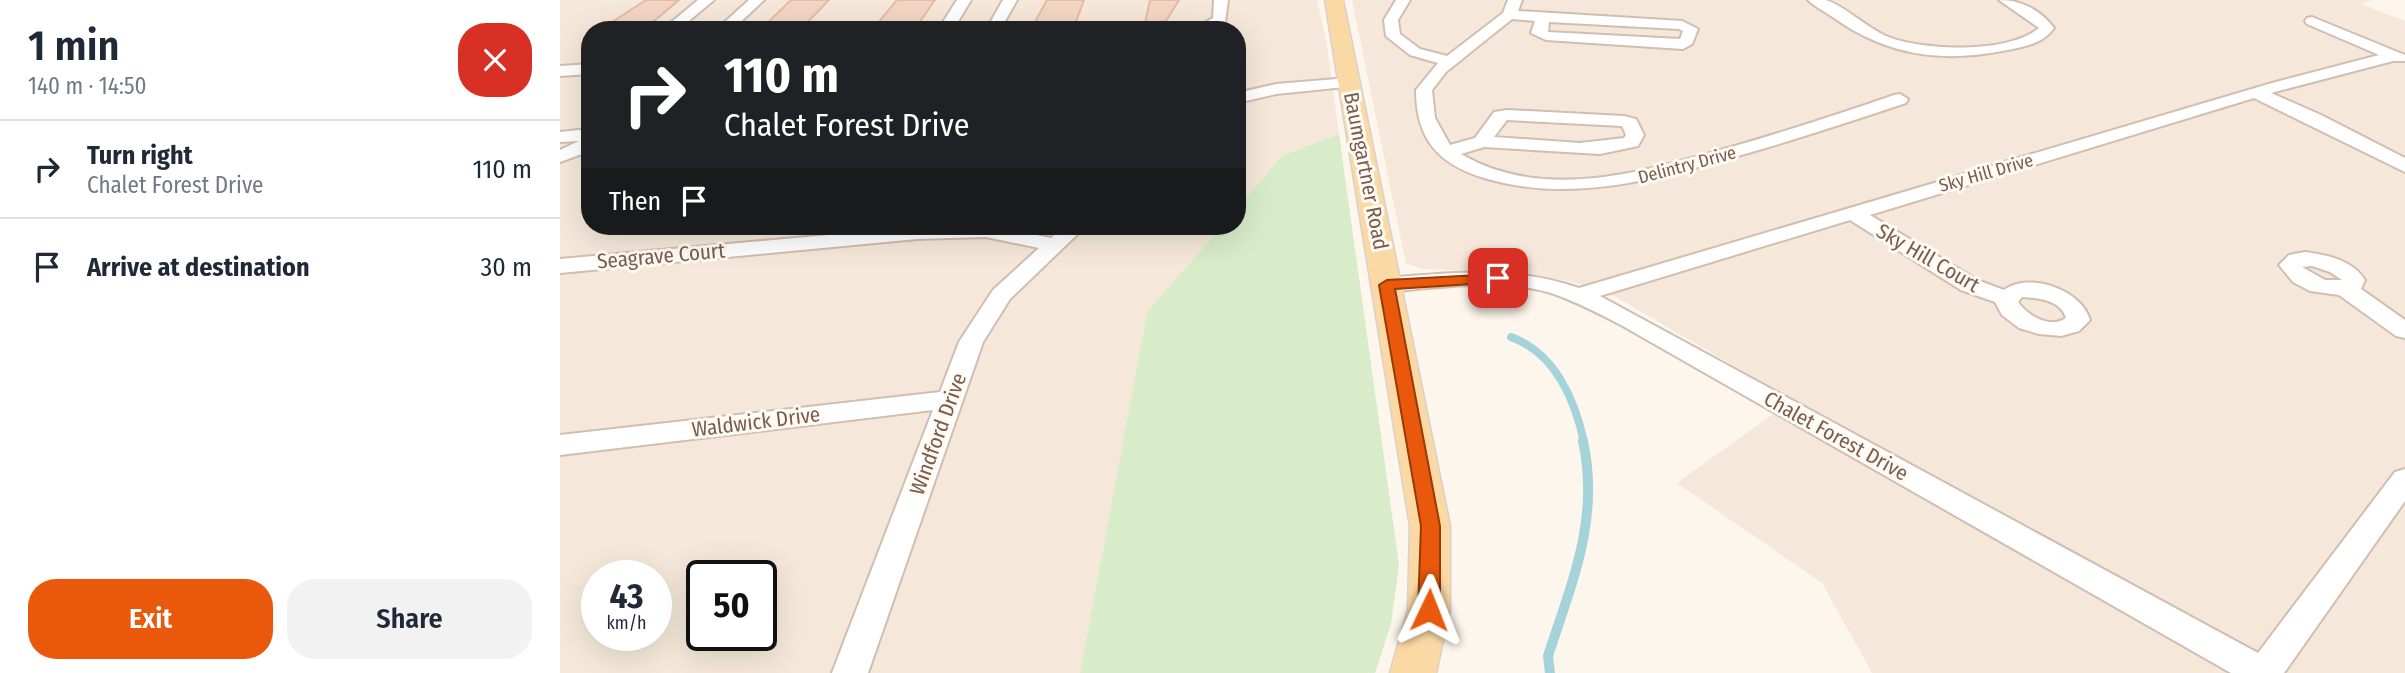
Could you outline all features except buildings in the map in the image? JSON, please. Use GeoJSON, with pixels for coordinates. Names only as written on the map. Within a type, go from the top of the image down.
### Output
{"type":"FeatureCollection","features":[{"type":"Feature","properties":{"kind":"main road","name":"Baumgartner Road"},"geometry":{"type":"LineString","coordinates":[[1334,0],[1430,526],[1429,610],[1413,673]]}},
{"type":"Feature","properties":{"kind":"street"},"geometry":{"type":"LineString","coordinates":[[680,21],[707,0]]}},
{"type":"Feature","properties":{"kind":"street"},"geometry":{"type":"LineString","coordinates":[[733,21],[757,0]]}},
{"type":"Feature","properties":{"kind":"street"},"geometry":{"type":"LineString","coordinates":[[951,21],[964,0]]}},
{"type":"Feature","properties":{"kind":"street"},"geometry":{"type":"LineString","coordinates":[[998,21],[1010,0]]}},
{"type":"Feature","properties":{"kind":"street"},"geometry":{"type":"LineString","coordinates":[[1219,21],[1221,0]]}},
{"type":"Feature","properties":{"kind":"street"},"geometry":{"type":"LineString","coordinates":[[1403,0],[1391,20],[1393,36],[1415,52],[1450,61]]}},
{"type":"Feature","properties":{"kind":"street"},"geometry":{"type":"LineString","coordinates":[[1815,0],[1880,40],[1910,50],[1947,54],[2018,43],[2042,35],[2047,28],[2039,19],[2006,0]]}},
{"type":"Feature","properties":{"kind":"street"},"geometry":{"type":"LineString","coordinates":[[1482,141],[1500,116],[1507,115],[1624,121],[1630,123],[1635,135],[1632,142],[1626,145],[1602,147],[1482,141],[1447,153],[1427,126],[1424,90],[1440,69],[1512,7],[1544,17],[1682,25],[1691,29],[1687,41],[1683,44],[1546,36],[1538,33],[1544,17]]}},
{"type":"Feature","properties":{"kind":"street"},"geometry":{"type":"LineString","coordinates":[[2312,21],[2400,58]]}},
{"type":"Feature","properties":{"kind":"street","name":"Sky Hill Drive"},"geometry":{"type":"LineString","coordinates":[[1579,295],[2258,94],[2400,58]]}},
{"type":"Feature","properties":{"kind":"street"},"geometry":{"type":"LineString","coordinates":[[560,71],[581,70]]}},
{"type":"Feature","properties":{"kind":"street"},"geometry":{"type":"LineString","coordinates":[[1246,96],[1276,89],[1349,83]]}},
{"type":"Feature","properties":{"kind":"street"},"geometry":{"type":"LineString","coordinates":[[2258,94],[2405,166]]}},
{"type":"Feature","properties":{"kind":"street","name":"Delintry Drive"},"geometry":{"type":"LineString","coordinates":[[1447,153],[1468,167],[1520,182],[1560,186],[1633,180],[1801,133],[1900,99]]}},
{"type":"Feature","properties":{"kind":"street"},"geometry":{"type":"LineString","coordinates":[[560,137],[581,136]]}},
{"type":"Feature","properties":{"kind":"street"},"geometry":{"type":"LineString","coordinates":[[560,156],[581,146]]}},
{"type":"Feature","properties":{"kind":"street","name":"Sky Hill Court"},"geometry":{"type":"LineString","coordinates":[[1852,212],[1969,285],[2007,299]]}},
{"type":"Feature","properties":{"kind":"street"},"geometry":{"type":"LineString","coordinates":[[755,248],[764,235]]}},
{"type":"Feature","properties":{"kind":"street","name":"Seagrave Court"},"geometry":{"type":"LineString","coordinates":[[560,266],[896,235]]}},
{"type":"Feature","properties":{"kind":"street","name":"Seagrave Court"},"geometry":{"type":"LineString","coordinates":[[1006,235],[1055,245]]}},
{"type":"Feature","properties":{"kind":"street","name":"Windford Drive"},"geometry":{"type":"LineString","coordinates":[[850,673],[971,342],[1001,295],[1066,235]]}},
{"type":"Feature","properties":{"kind":"street","name":"Chalet Forest Drive"},"geometry":{"type":"LineString","coordinates":[[1387,285],[1498,278],[1529,281],[1579,295],[1629,320],[2263,673]]}},
{"type":"Feature","properties":{"kind":"street"},"geometry":{"type":"LineString","coordinates":[[2344,288],[2405,331]]}},
{"type":"Feature","properties":{"kind":"street","name":"Waldwick Drive"},"geometry":{"type":"LineString","coordinates":[[560,445],[951,399]]}},
{"type":"Feature","properties":{"kind":"street"},"geometry":{"type":"LineString","coordinates":[[2263,673],[2405,479]]}},
{"type":"Feature","properties":{"kind":"shaded area"},"geometry":{"type":"Polygon","coordinates":[[[560,0],[1317,0],[1327,45],[1339,134],[1283,155],[1246,198],[1246,21],[581,21],[581,235],[1214,235],[1147,312],[1080,673],[560,673],[560,0]]]}},
{"type":"Feature","properties":{"kind":"shaded area"},"geometry":{"type":"Polygon","coordinates":[[[1352,0],[2373,0],[2361,4],[2405,21],[2405,673],[1872,673],[1822,583],[1677,483],[1792,400],[1616,297],[1573,282],[1525,273],[1424,269],[1406,264],[1352,0]]]}},
{"type":"Feature","properties":{"kind":"green space"},"geometry":{"type":"Polygon","coordinates":[[[1339,134],[1399,565],[1391,624],[1375,673],[1080,673],[1147,312],[1214,235],[1246,235],[1246,198],[1283,155],[1339,134]]]}},
{"type":"Feature","properties":{"kind":"waterway"},"geometry":{"type":"LineString","coordinates":[[1511,337],[1540,354],[1561,380],[1575,410],[1584,442]]}},
{"type":"Feature","properties":{"kind":"waterway"},"geometry":{"type":"LineString","coordinates":[[1550,673],[1548,656],[1574,576],[1586,524],[1588,497],[1583,441]]}},
{"type":"Feature","properties":{"kind":"route"},"geometry":{"type":"LineString","coordinates":[[1429,610],[1430,526],[1387,285],[1498,278]]}}]}
